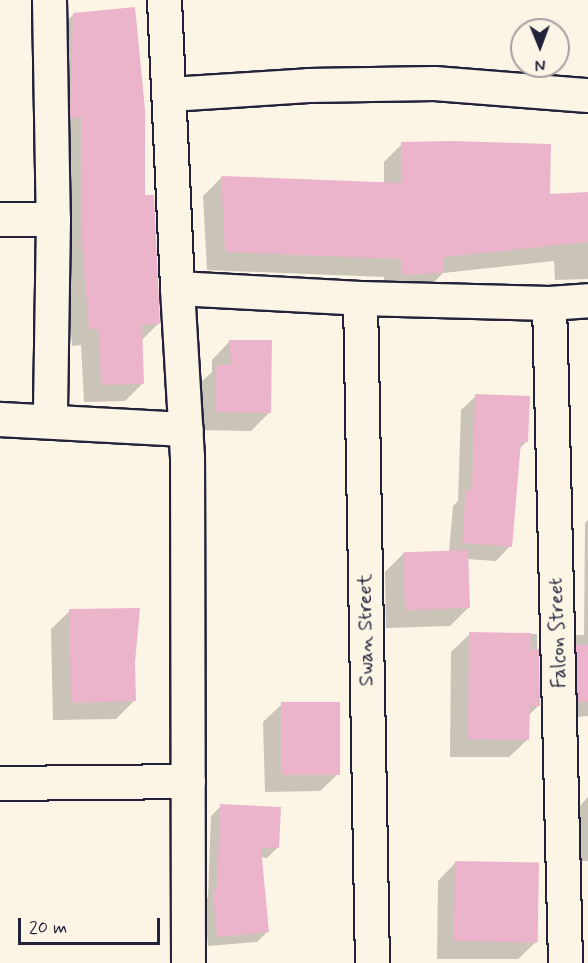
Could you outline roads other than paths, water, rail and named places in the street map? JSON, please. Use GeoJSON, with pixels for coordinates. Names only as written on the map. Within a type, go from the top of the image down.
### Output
{"type":"FeatureCollection","features":[{"type":"Feature","properties":{"kind":"street"},"geometry":{"type":"LineString","coordinates":[[49,0],[53,219],[50,420]]}},
{"type":"Feature","properties":{"kind":"street"},"geometry":{"type":"LineString","coordinates":[[164,0],[186,429],[188,963]]}},
{"type":"Feature","properties":{"kind":"street"},"geometry":{"type":"LineString","coordinates":[[170,94],[308,85],[434,83],[588,95]]}},
{"type":"Feature","properties":{"kind":"street"},"geometry":{"type":"LineString","coordinates":[[0,219],[53,219]]}},
{"type":"Feature","properties":{"kind":"street"},"geometry":{"type":"LineString","coordinates":[[177,288],[360,298],[549,303],[588,300]]}},
{"type":"Feature","properties":{"kind":"street","name":"Swan Street"},"geometry":{"type":"LineString","coordinates":[[360,298],[372,963]]}},
{"type":"Feature","properties":{"kind":"street","name":"Falcon Street"},"geometry":{"type":"LineString","coordinates":[[549,303],[565,963]]}},
{"type":"Feature","properties":{"kind":"street"},"geometry":{"type":"LineString","coordinates":[[0,419],[186,429]]}},
{"type":"Feature","properties":{"kind":"street"},"geometry":{"type":"LineString","coordinates":[[0,783],[188,781]]}}]}
